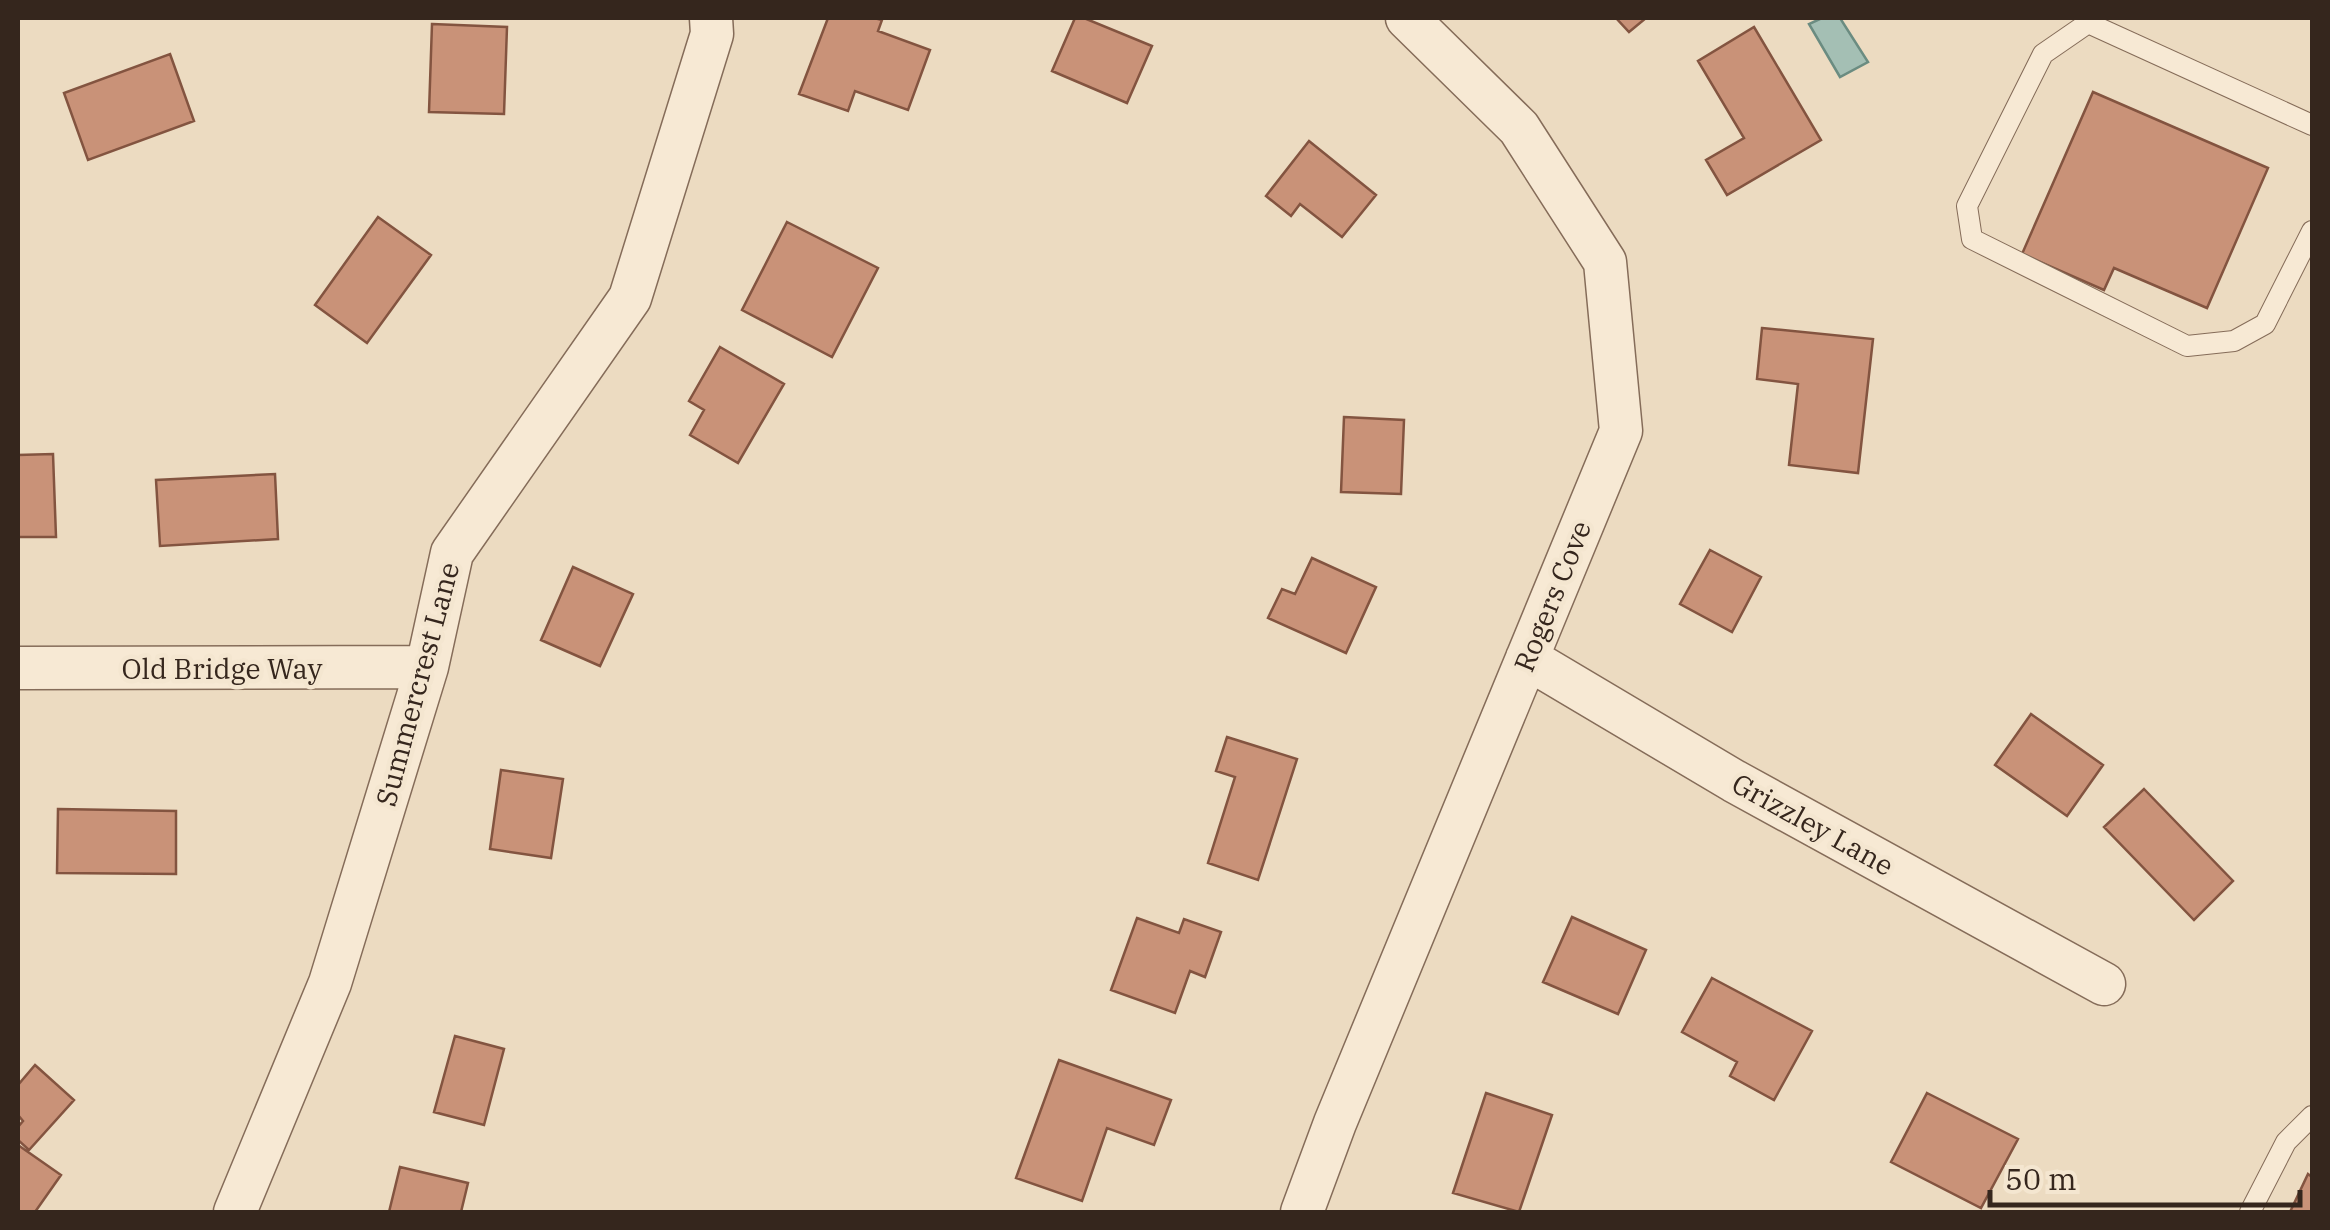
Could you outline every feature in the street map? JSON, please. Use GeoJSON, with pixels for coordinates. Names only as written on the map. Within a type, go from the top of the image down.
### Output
{"type":"FeatureCollection","features":[{"type":"Feature","properties":{"kind":"street","name":"Summercrest Lane"},"geometry":{"type":"LineString","coordinates":[[235,1212],[330,983],[427,667],[452,553],[630,298],[712,34],[712,18]]}},
{"type":"Feature","properties":{"kind":"street","name":"Rogers Cove"},"geometry":{"type":"LineString","coordinates":[[1302,1212],[1620,431],[1604,262],[1519,128],[1407,18]]}},
{"type":"Feature","properties":{"kind":"street","name":"Grizzley Lane"},"geometry":{"type":"LineString","coordinates":[[1527,658],[1734,780],[2104,984]]}},
{"type":"Feature","properties":{"kind":"street","name":"Old Bridge Way"},"geometry":{"type":"LineString","coordinates":[[18,668],[427,667]]}},
{"type":"Feature","properties":{"kind":"lane"},"geometry":{"type":"LineString","coordinates":[[2312,126],[2090,20],[2043,54],[1967,206],[1972,239],[2187,346],[2234,340],[2265,324],[2312,230]]}},
{"type":"Feature","properties":{"kind":"lane"},"geometry":{"type":"LineString","coordinates":[[2250,1212],[2286,1142],[2312,1116]]}},
{"type":"Feature","properties":{"kind":"shaded area"},"geometry":{"type":"Polygon","coordinates":[[[1822,18],[1840,18],[1868,62],[1840,77],[1809,24],[1822,18]]]}},
{"type":"Feature","properties":{"kind":"building"},"geometry":{"type":"Polygon","coordinates":[[[828,18],[882,20],[878,31],[930,50],[908,110],[855,91],[848,111],[799,94],[828,18]]]}},
{"type":"Feature","properties":{"kind":"building"},"geometry":{"type":"Polygon","coordinates":[[[1075,18],[1084,18],[1152,46],[1127,103],[1052,71],[1075,18]]]}},
{"type":"Feature","properties":{"kind":"building"},"geometry":{"type":"Polygon","coordinates":[[[1616,18],[1646,18],[1629,32],[1616,18]]]}},
{"type":"Feature","properties":{"kind":"building"},"geometry":{"type":"Polygon","coordinates":[[[432,24],[507,27],[504,114],[429,112],[432,24]]]}},
{"type":"Feature","properties":{"kind":"building"},"geometry":{"type":"Polygon","coordinates":[[[1754,27],[1821,140],[1727,195],[1706,160],[1744,138],[1698,61],[1754,27]]]}},
{"type":"Feature","properties":{"kind":"building"},"geometry":{"type":"Polygon","coordinates":[[[170,54],[194,121],[88,160],[64,93],[170,54]]]}},
{"type":"Feature","properties":{"kind":"building"},"geometry":{"type":"Polygon","coordinates":[[[2093,92],[2268,168],[2207,308],[2114,268],[2104,290],[2022,254],[2093,92]]]}},
{"type":"Feature","properties":{"kind":"building"},"geometry":{"type":"Polygon","coordinates":[[[1309,141],[1376,195],[1342,237],[1300,204],[1291,216],[1266,196],[1309,141]]]}},
{"type":"Feature","properties":{"kind":"building"},"geometry":{"type":"Polygon","coordinates":[[[378,217],[431,255],[367,343],[315,305],[378,217]]]}},
{"type":"Feature","properties":{"kind":"building"},"geometry":{"type":"Polygon","coordinates":[[[787,222],[878,268],[832,357],[742,310],[787,222]]]}},
{"type":"Feature","properties":{"kind":"building"},"geometry":{"type":"Polygon","coordinates":[[[1762,328],[1873,339],[1858,473],[1789,465],[1798,384],[1757,379],[1762,328]]]}},
{"type":"Feature","properties":{"kind":"building"},"geometry":{"type":"Polygon","coordinates":[[[720,347],[784,384],[738,463],[690,435],[704,410],[689,401],[720,347]]]}},
{"type":"Feature","properties":{"kind":"building"},"geometry":{"type":"Polygon","coordinates":[[[1344,417],[1404,420],[1401,494],[1341,492],[1344,417]]]}},
{"type":"Feature","properties":{"kind":"building"},"geometry":{"type":"Polygon","coordinates":[[[53,454],[56,537],[18,537],[18,455],[53,454]]]}},
{"type":"Feature","properties":{"kind":"building"},"geometry":{"type":"Polygon","coordinates":[[[275,474],[278,539],[160,546],[156,480],[275,474]]]}},
{"type":"Feature","properties":{"kind":"building"},"geometry":{"type":"Polygon","coordinates":[[[1710,550],[1761,577],[1732,632],[1680,604],[1710,550]]]}},
{"type":"Feature","properties":{"kind":"building"},"geometry":{"type":"Polygon","coordinates":[[[1312,558],[1376,587],[1346,653],[1268,618],[1282,589],[1295,594],[1312,558]]]}},
{"type":"Feature","properties":{"kind":"building"},"geometry":{"type":"Polygon","coordinates":[[[573,567],[633,594],[600,666],[541,640],[573,567]]]}},
{"type":"Feature","properties":{"kind":"building"},"geometry":{"type":"Polygon","coordinates":[[[2031,714],[2103,765],[2067,816],[1995,765],[2031,714]]]}},
{"type":"Feature","properties":{"kind":"building"},"geometry":{"type":"Polygon","coordinates":[[[1227,737],[1297,759],[1258,880],[1208,863],[1235,777],[1216,771],[1227,737]]]}},
{"type":"Feature","properties":{"kind":"building"},"geometry":{"type":"Polygon","coordinates":[[[501,770],[563,779],[551,858],[490,849],[501,770]]]}},
{"type":"Feature","properties":{"kind":"building"},"geometry":{"type":"Polygon","coordinates":[[[2144,789],[2233,881],[2194,920],[2104,827],[2144,789]]]}},
{"type":"Feature","properties":{"kind":"building"},"geometry":{"type":"Polygon","coordinates":[[[58,809],[176,811],[176,874],[57,873],[58,809]]]}},
{"type":"Feature","properties":{"kind":"building"},"geometry":{"type":"Polygon","coordinates":[[[1572,917],[1646,950],[1618,1014],[1543,982],[1572,917]]]}},
{"type":"Feature","properties":{"kind":"building"},"geometry":{"type":"Polygon","coordinates":[[[1137,918],[1179,933],[1184,919],[1221,932],[1205,977],[1190,971],[1175,1013],[1111,990],[1137,918]]]}},
{"type":"Feature","properties":{"kind":"building"},"geometry":{"type":"Polygon","coordinates":[[[1712,978],[1812,1031],[1774,1100],[1730,1076],[1737,1062],[1682,1032],[1712,978]]]}},
{"type":"Feature","properties":{"kind":"building"},"geometry":{"type":"Polygon","coordinates":[[[455,1036],[504,1049],[484,1125],[434,1112],[455,1036]]]}},
{"type":"Feature","properties":{"kind":"building"},"geometry":{"type":"Polygon","coordinates":[[[1059,1060],[1171,1100],[1154,1145],[1107,1128],[1082,1201],[1016,1178],[1059,1060]]]}},
{"type":"Feature","properties":{"kind":"building"},"geometry":{"type":"Polygon","coordinates":[[[35,1065],[74,1100],[29,1150],[18,1140],[18,1127],[23,1121],[18,1115],[18,1085],[35,1065]]]}},
{"type":"Feature","properties":{"kind":"building"},"geometry":{"type":"Polygon","coordinates":[[[1486,1093],[1552,1115],[1519,1212],[1453,1193],[1486,1093]]]}},
{"type":"Feature","properties":{"kind":"building"},"geometry":{"type":"Polygon","coordinates":[[[1927,1093],[2018,1139],[1981,1208],[1891,1162],[1927,1093]]]}},
{"type":"Feature","properties":{"kind":"building"},"geometry":{"type":"Polygon","coordinates":[[[18,1145],[61,1175],[35,1212],[18,1212],[18,1145]]]}},
{"type":"Feature","properties":{"kind":"building"},"geometry":{"type":"Polygon","coordinates":[[[400,1167],[468,1183],[461,1212],[389,1212],[400,1167]]]}},
{"type":"Feature","properties":{"kind":"building"},"geometry":{"type":"Polygon","coordinates":[[[2308,1174],[2312,1177],[2312,1212],[2290,1212],[2308,1174]]]}}]}
